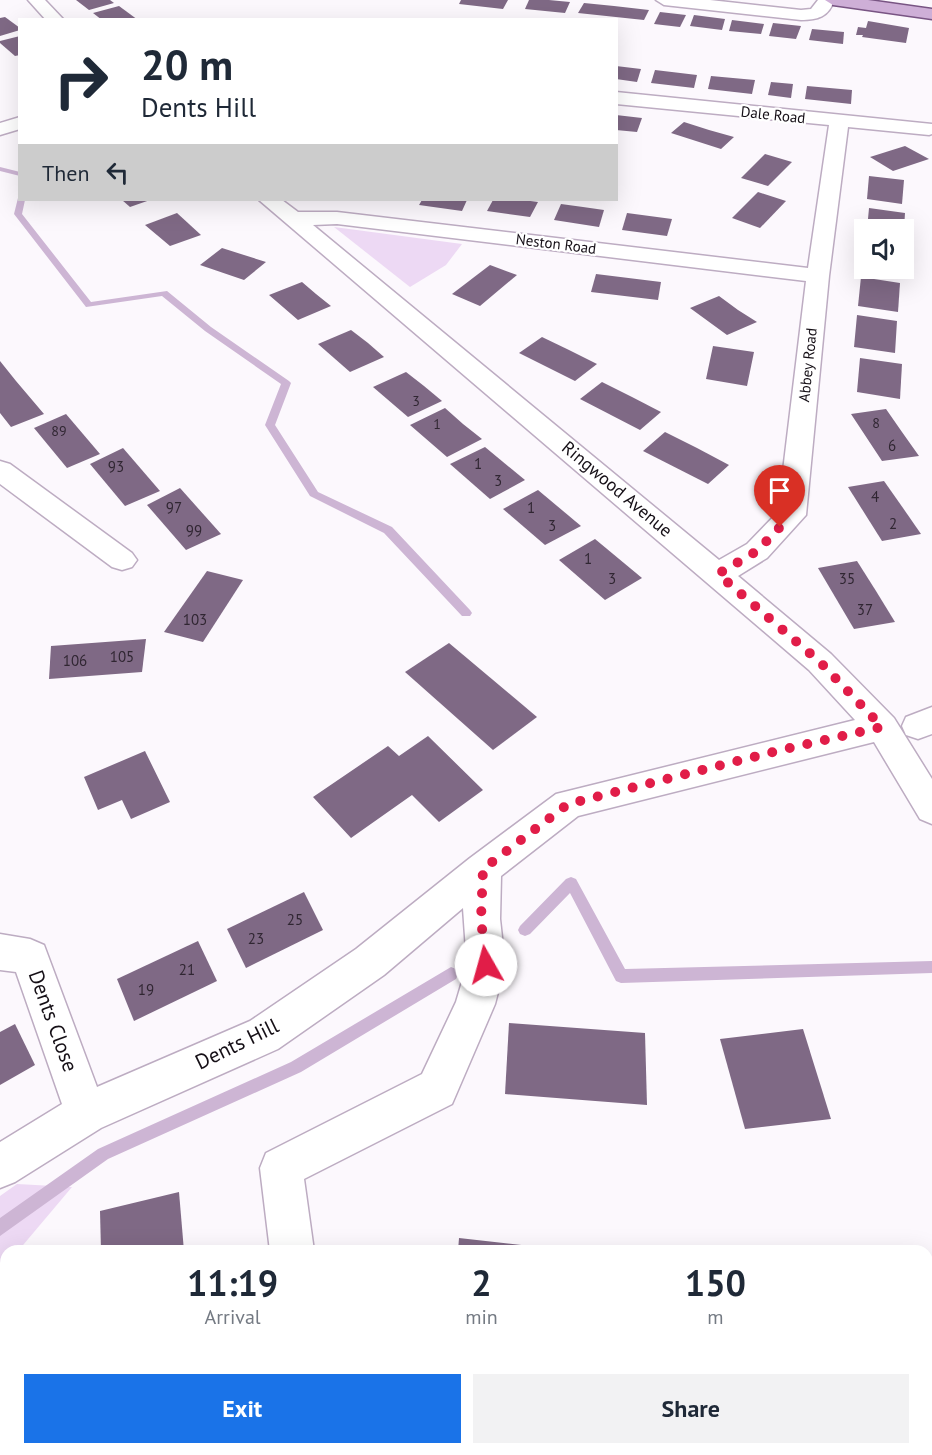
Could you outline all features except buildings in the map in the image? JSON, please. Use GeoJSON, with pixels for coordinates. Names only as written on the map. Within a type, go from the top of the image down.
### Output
{"type":"FeatureCollection","features":[{"type":"Feature","properties":{"kind":"main road"},"geometry":{"type":"LineString","coordinates":[[833,0],[932,14]]}},
{"type":"Feature","properties":{"kind":"street"},"geometry":{"type":"LineString","coordinates":[[36,0],[54,18]]}},
{"type":"Feature","properties":{"kind":"street"},"geometry":{"type":"LineString","coordinates":[[664,0],[801,15],[817,14],[825,7],[826,0]]}},
{"type":"Feature","properties":{"kind":"street","name":"Dale Road"},"geometry":{"type":"LineString","coordinates":[[618,98],[839,122],[929,129]]}},
{"type":"Feature","properties":{"kind":"street","name":"Abbey Road"},"geometry":{"type":"LineString","coordinates":[[718,574],[757,551],[792,514],[818,276],[839,122]]}},
{"type":"Feature","properties":{"kind":"street"},"geometry":{"type":"LineString","coordinates":[[0,129],[18,124]]}},
{"type":"Feature","properties":{"kind":"street","name":"Ringwood Avenue"},"geometry":{"type":"LineString","coordinates":[[271,201],[820,662],[911,724],[932,809]]}},
{"type":"Feature","properties":{"kind":"street","name":"Neston Road"},"geometry":{"type":"LineString","coordinates":[[294,219],[337,218],[818,276]]}},
{"type":"Feature","properties":{"kind":"street"},"geometry":{"type":"LineString","coordinates":[[0,470],[122,560]]}},
{"type":"Feature","properties":{"kind":"street","name":"Dents Hill"},"geometry":{"type":"LineString","coordinates":[[0,1167],[86,1113],[264,1035],[370,962],[483,869],[568,804],[777,751],[911,724]]}},
{"type":"Feature","properties":{"kind":"street"},"geometry":{"type":"LineString","coordinates":[[291,1245],[281,1168],[437,1089],[475,1004],[486,965],[481,919],[483,869]]}},
{"type":"Feature","properties":{"kind":"street","name":"Dents Close"},"geometry":{"type":"LineString","coordinates":[[0,952],[30,957],[86,1113]]}},
{"type":"Feature","properties":{"kind":"shaded area"},"geometry":{"type":"Polygon","coordinates":[[[334,227],[462,244],[446,265],[410,287],[334,227]]]}},
{"type":"Feature","properties":{"kind":"shaded area"},"geometry":{"type":"Polygon","coordinates":[[[17,1184],[72,1187],[23,1245],[0,1245],[0,1196],[17,1184]]]}},
{"type":"Feature","properties":{"kind":"waterway"},"geometry":{"type":"LineString","coordinates":[[0,169],[18,174]]}},
{"type":"Feature","properties":{"kind":"waterway"},"geometry":{"type":"LineString","coordinates":[[21,201],[18,214],[89,305],[164,293],[208,329],[286,383],[270,425],[314,494],[388,530],[466,613]]}},
{"type":"Feature","properties":{"kind":"waterway"},"geometry":{"type":"LineString","coordinates":[[525,930],[571,883],[621,976],[932,967]]}},
{"type":"Feature","properties":{"kind":"waterway"},"geometry":{"type":"LineString","coordinates":[[0,1228],[103,1154],[296,1067],[451,974]]}},
{"type":"Feature","properties":{"kind":"route"},"geometry":{"type":"LineString","coordinates":[[486,965],[481,919],[483,869],[568,804],[882,727],[820,662],[718,574],[757,551],[780,527]]}}]}
